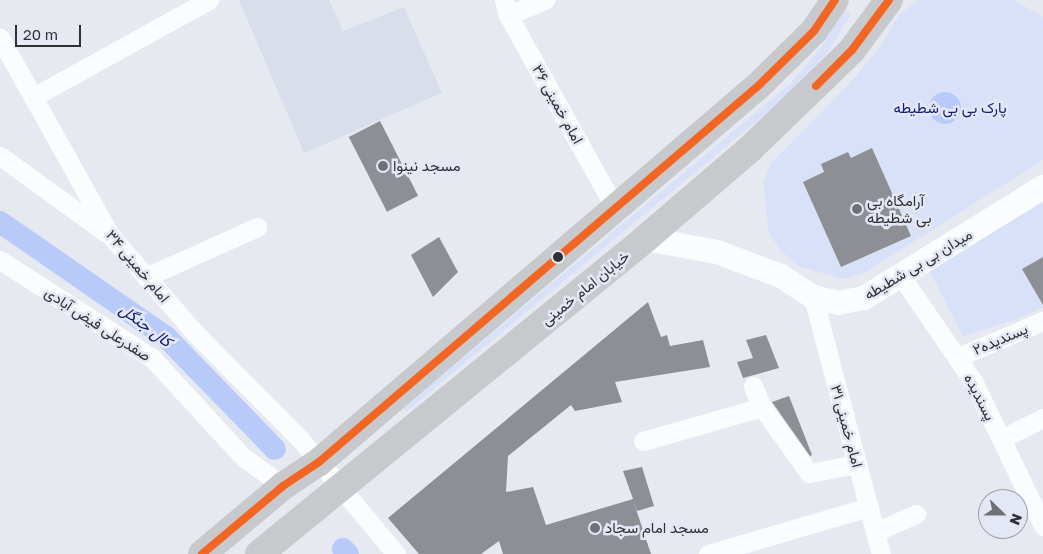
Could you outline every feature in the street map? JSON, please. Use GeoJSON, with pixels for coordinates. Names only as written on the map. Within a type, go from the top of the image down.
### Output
{"type":"FeatureCollection","features":[{"type":"Feature","properties":{"kind":"main road"},"geometry":{"type":"LineString","coordinates":[[202,554],[283,486],[318,462],[614,206],[758,86],[814,31],[835,0]]}},
{"type":"Feature","properties":{"kind":"main road","name":"خیابان امام خمینی"},"geometry":{"type":"LineString","coordinates":[[259,554],[341,489],[644,239],[804,98],[852,50],[889,0]]}},
{"type":"Feature","properties":{"kind":"street"},"geometry":{"type":"LineString","coordinates":[[33,97],[209,0]]}},
{"type":"Feature","properties":{"kind":"street"},"geometry":{"type":"LineString","coordinates":[[506,8],[545,0]]}},
{"type":"Feature","properties":{"kind":"street","name":"امام خمینی ۳۶"},"geometry":{"type":"LineString","coordinates":[[506,8],[614,206]]}},
{"type":"Feature","properties":{"kind":"street","name":"امام خمینی ۳۴"},"geometry":{"type":"LineString","coordinates":[[0,38],[110,236],[195,333],[318,462],[396,554]]}},
{"type":"Feature","properties":{"kind":"street"},"geometry":{"type":"LineString","coordinates":[[0,156],[110,236]]}},
{"type":"Feature","properties":{"kind":"street","name":"میدان بی بی شطیطه"},"geometry":{"type":"LineString","coordinates":[[644,239],[717,252],[781,276],[813,297],[838,303],[864,298],[1043,187]]}},
{"type":"Feature","properties":{"kind":"street"},"geometry":{"type":"LineString","coordinates":[[146,277],[257,227]]}},
{"type":"Feature","properties":{"kind":"street","name":"صفدرعلی فیض آبادی"},"geometry":{"type":"LineString","coordinates":[[0,260],[152,358],[251,462],[283,486]]}},
{"type":"Feature","properties":{"kind":"street","name":"پسندیده"},"geometry":{"type":"LineString","coordinates":[[901,276],[958,357],[1001,439],[1043,526]]}},
{"type":"Feature","properties":{"kind":"street","name":"امام خمینی ۳۱"},"geometry":{"type":"LineString","coordinates":[[813,297],[881,554]]}},
{"type":"Feature","properties":{"kind":"street","name":"پسندیده۲"},"geometry":{"type":"LineString","coordinates":[[958,357],[1043,321]]}},
{"type":"Feature","properties":{"kind":"street"},"geometry":{"type":"LineString","coordinates":[[753,386],[762,407],[809,473],[857,464]]}},
{"type":"Feature","properties":{"kind":"street"},"geometry":{"type":"LineString","coordinates":[[644,441],[762,407]]}},
{"type":"Feature","properties":{"kind":"street"},"geometry":{"type":"LineString","coordinates":[[1001,439],[1043,418]]}},
{"type":"Feature","properties":{"kind":"street"},"geometry":{"type":"LineString","coordinates":[[708,554],[869,507]]}},
{"type":"Feature","properties":{"kind":"street"},"geometry":{"type":"LineString","coordinates":[[875,532],[916,514]]}},
{"type":"Feature","properties":{"kind":"shaded area"},"geometry":{"type":"Polygon","coordinates":[[[239,0],[329,0],[343,31],[404,7],[442,93],[304,153],[239,0]]]}},
{"type":"Feature","properties":{"kind":"green space","name":"پارک بی بی شطیطه"},"geometry":{"type":"Polygon","coordinates":[[[918,0],[1014,0],[1043,17],[1043,160],[864,273],[844,279],[800,267],[781,251],[769,233],[763,183],[772,162],[850,83],[878,50],[899,15],[918,0]]]}},
{"type":"Feature","properties":{"kind":"green space"},"geometry":{"type":"Polygon","coordinates":[[[843,11],[851,14],[826,54],[788,95],[407,411],[403,408],[791,83],[820,49],[843,11]]]}},
{"type":"Feature","properties":{"kind":"green space"},"geometry":{"type":"Polygon","coordinates":[[[1043,202],[1043,307],[1018,319],[963,336],[929,270],[1043,202]]]}},
{"type":"Feature","properties":{"kind":"water"},"geometry":{"type":"Polygon","coordinates":[[[945,92],[956,97],[961,108],[956,119],[945,124],[934,119],[929,108],[934,97],[945,92]]]}},
{"type":"Feature","properties":{"kind":"building","name":"مسجد نینوا"},"geometry":{"type":"Polygon","coordinates":[[[380,121],[418,196],[387,212],[349,137],[380,121]]]}},
{"type":"Feature","properties":{"kind":"building","name":"آرامگاه بی بی شطیطه"},"geometry":{"type":"Polygon","coordinates":[[[872,148],[911,236],[841,267],[803,182],[824,172],[821,164],[848,152],[851,158],[872,148]]]}},
{"type":"Feature","properties":{"kind":"building"},"geometry":{"type":"Polygon","coordinates":[[[439,237],[458,272],[433,297],[411,255],[439,237]]]}},
{"type":"Feature","properties":{"kind":"building"},"geometry":{"type":"Polygon","coordinates":[[[1043,257],[1043,305],[1022,269],[1043,257]]]}},
{"type":"Feature","properties":{"kind":"building"},"geometry":{"type":"Polygon","coordinates":[[[648,302],[661,337],[667,335],[670,346],[703,340],[710,367],[615,382],[622,402],[575,411],[571,405],[508,456],[506,492],[533,487],[546,525],[633,499],[623,471],[642,467],[654,506],[637,511],[633,500],[651,554],[503,554],[499,541],[481,554],[419,554],[388,518],[648,302]]]}},
{"type":"Feature","properties":{"kind":"building"},"geometry":{"type":"Polygon","coordinates":[[[766,335],[779,368],[743,378],[737,362],[753,358],[746,340],[766,335]]]}},
{"type":"Feature","properties":{"kind":"building"},"geometry":{"type":"Polygon","coordinates":[[[789,396],[812,455],[810,456],[772,402],[789,396]]]}},
{"type":"Feature","properties":{"kind":"waterway","name":"کال جنگل"},"geometry":{"type":"LineString","coordinates":[[0,222],[166,337],[275,449]]}},
{"type":"Feature","properties":{"kind":"waterway","name":"کال جنگل"},"geometry":{"type":"LineString","coordinates":[[343,549],[348,554]]}},
{"type":"Feature","properties":{"kind":"transit line"},"geometry":{"type":"LineString","coordinates":[[202,554],[283,486],[319,462],[758,86],[814,31],[835,0]]}},
{"type":"Feature","properties":{"kind":"transit line"},"geometry":{"type":"LineString","coordinates":[[816,86],[852,50],[889,0]]}},
{"type":"Feature","properties":{"kind":"place","name":"مسجد نینوا"},"geometry":{"type":"Point","coordinates":[383,166]}},
{"type":"Feature","properties":{"kind":"place","name":"آرامگاه بی بی شطیطه"},"geometry":{"type":"Point","coordinates":[857,209]}},
{"type":"Feature","properties":{"kind":"place","name":"مسجد امام سجاد"},"geometry":{"type":"Point","coordinates":[595,528]}}]}
